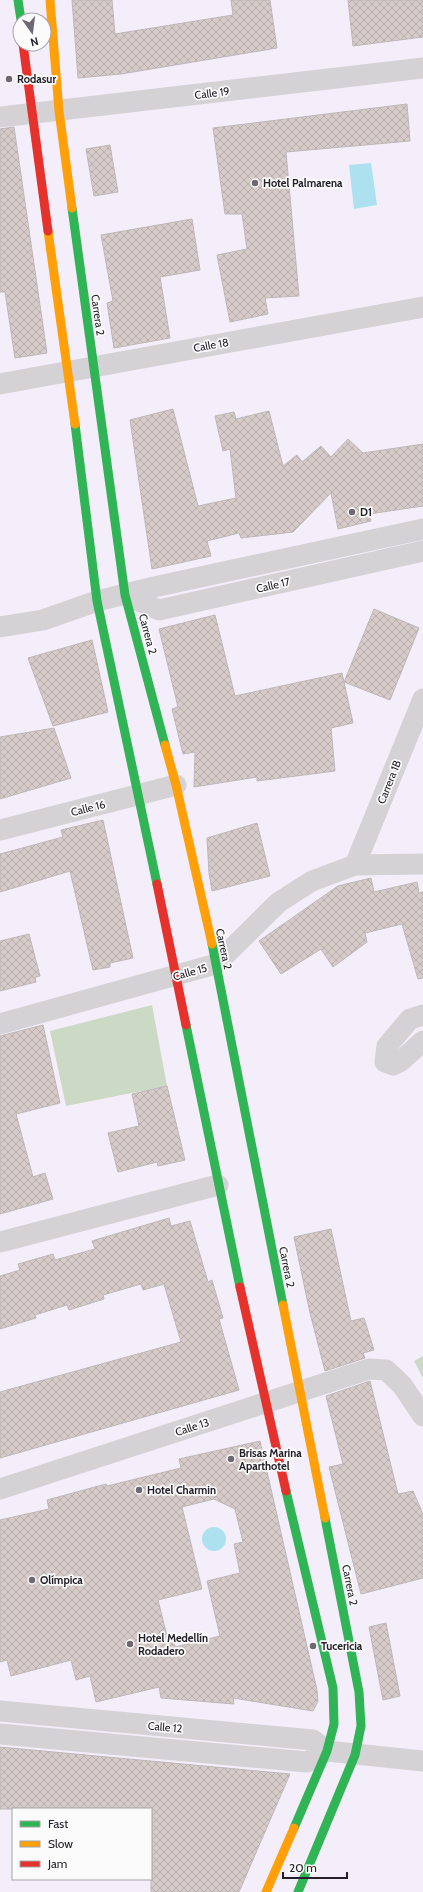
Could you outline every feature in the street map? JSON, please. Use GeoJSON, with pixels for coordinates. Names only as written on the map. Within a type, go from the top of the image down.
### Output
{"type":"FeatureCollection","features":[{"type":"Feature","properties":{"kind":"street"},"geometry":{"type":"LineString","coordinates":[[18,0],[20,12]]}},
{"type":"Feature","properties":{"kind":"street","name":"Carrera 2"},"geometry":{"type":"LineString","coordinates":[[50,0],[59,111],[125,595],[176,786],[216,964],[359,1692],[361,1726],[355,1755],[298,1892]]}},
{"type":"Feature","properties":{"kind":"street"},"geometry":{"type":"LineString","coordinates":[[24,52],[31,114],[68,372],[96,601],[139,795],[218,1185],[265,1403],[333,1688],[334,1724],[327,1752],[266,1892]]}},
{"type":"Feature","properties":{"kind":"street","name":"Calle 19"},"geometry":{"type":"LineString","coordinates":[[0,117],[423,68]]}},
{"type":"Feature","properties":{"kind":"street","name":"Calle 18"},"geometry":{"type":"LineString","coordinates":[[0,384],[423,307]]}},
{"type":"Feature","properties":{"kind":"street"},"geometry":{"type":"LineString","coordinates":[[0,627],[44,620],[96,601],[423,529]]}},
{"type":"Feature","properties":{"kind":"street","name":"Calle 17"},"geometry":{"type":"LineString","coordinates":[[125,595],[160,610],[423,551]]}},
{"type":"Feature","properties":{"kind":"street"},"geometry":{"type":"LineString","coordinates":[[280,560],[285,582]]}},
{"type":"Feature","properties":{"kind":"street","name":"Carrera 1B"},"geometry":{"type":"LineString","coordinates":[[355,865],[423,699]]}},
{"type":"Feature","properties":{"kind":"street","name":"Calle 16"},"geometry":{"type":"LineString","coordinates":[[0,830],[176,786]]}},
{"type":"Feature","properties":{"kind":"street","name":"Calle 15"},"geometry":{"type":"LineString","coordinates":[[0,1024],[216,964],[279,902],[312,881],[355,865],[423,864]]}},
{"type":"Feature","properties":{"kind":"street"},"geometry":{"type":"LineString","coordinates":[[423,1015],[410,1019],[386,1046],[385,1062],[393,1065],[401,1061],[423,1041]]}},
{"type":"Feature","properties":{"kind":"street"},"geometry":{"type":"LineString","coordinates":[[0,1242],[218,1185]]}},
{"type":"Feature","properties":{"kind":"street","name":"Calle 13"},"geometry":{"type":"LineString","coordinates":[[0,1489],[369,1369],[386,1370],[402,1385],[423,1416]]}},
{"type":"Feature","properties":{"kind":"street","name":"Calle 12"},"geometry":{"type":"LineString","coordinates":[[0,1711],[313,1740],[327,1752],[307,1762],[0,1734]]}},
{"type":"Feature","properties":{"kind":"street"},"geometry":{"type":"LineString","coordinates":[[327,1752],[423,1761]]}},
{"type":"Feature","properties":{"kind":"green space"},"geometry":{"type":"Polygon","coordinates":[[[152,1005],[167,1086],[66,1106],[50,1031],[152,1005]]]}},
{"type":"Feature","properties":{"kind":"green space"},"geometry":{"type":"Polygon","coordinates":[[[423,1356],[423,1378],[414,1361],[423,1356]]]}},
{"type":"Feature","properties":{"kind":"water"},"geometry":{"type":"Polygon","coordinates":[[[371,163],[377,205],[354,209],[349,165],[371,163]]]}},
{"type":"Feature","properties":{"kind":"water"},"geometry":{"type":"Polygon","coordinates":[[[214,1527],[222,1531],[226,1539],[222,1547],[214,1551],[206,1547],[202,1539],[206,1531],[214,1527]]]}},
{"type":"Feature","properties":{"kind":"building"},"geometry":{"type":"Polygon","coordinates":[[[72,0],[112,0],[115,34],[233,15],[231,0],[270,0],[277,48],[121,74],[78,78],[72,0]]]}},
{"type":"Feature","properties":{"kind":"building"},"geometry":{"type":"Polygon","coordinates":[[[348,0],[423,0],[423,37],[353,46],[348,0]]]}},
{"type":"Feature","properties":{"kind":"building","name":"Hotel Palmarena"},"geometry":{"type":"Polygon","coordinates":[[[407,104],[410,141],[286,152],[299,296],[265,298],[268,314],[230,322],[217,255],[247,249],[242,214],[225,214],[213,128],[407,104]]]}},
{"type":"Feature","properties":{"kind":"building"},"geometry":{"type":"Polygon","coordinates":[[[14,127],[47,353],[15,358],[5,292],[0,292],[0,129],[14,127]]]}},
{"type":"Feature","properties":{"kind":"building"},"geometry":{"type":"Polygon","coordinates":[[[110,145],[118,192],[94,196],[86,149],[110,145]]]}},
{"type":"Feature","properties":{"kind":"building"},"geometry":{"type":"Polygon","coordinates":[[[192,219],[200,270],[160,277],[170,338],[114,348],[107,303],[113,301],[101,235],[192,219]]]}},
{"type":"Feature","properties":{"kind":"building"},"geometry":{"type":"Polygon","coordinates":[[[173,409],[198,506],[236,498],[230,449],[223,451],[215,416],[234,412],[236,419],[269,411],[283,466],[297,455],[302,462],[321,446],[331,457],[348,439],[363,453],[423,444],[423,506],[369,514],[371,521],[338,529],[331,493],[293,532],[241,538],[239,533],[207,541],[211,556],[152,569],[130,420],[173,409]]]}},
{"type":"Feature","properties":{"kind":"building"},"geometry":{"type":"Polygon","coordinates":[[[374,609],[419,628],[390,700],[344,682],[374,609]]]}},
{"type":"Feature","properties":{"kind":"building"},"geometry":{"type":"Polygon","coordinates":[[[215,615],[235,696],[342,673],[353,723],[331,728],[335,771],[257,781],[257,777],[194,787],[195,752],[183,754],[172,709],[178,707],[159,629],[215,615]]]}},
{"type":"Feature","properties":{"kind":"building"},"geometry":{"type":"Polygon","coordinates":[[[92,640],[108,712],[53,726],[28,658],[92,640]]]}},
{"type":"Feature","properties":{"kind":"building"},"geometry":{"type":"Polygon","coordinates":[[[54,728],[71,778],[0,799],[0,737],[54,728]]]}},
{"type":"Feature","properties":{"kind":"building"},"geometry":{"type":"Polygon","coordinates":[[[103,820],[133,958],[110,963],[110,967],[93,970],[70,871],[0,892],[0,854],[63,837],[61,830],[103,820]]]}},
{"type":"Feature","properties":{"kind":"building"},"geometry":{"type":"Polygon","coordinates":[[[257,823],[270,876],[212,891],[209,873],[207,838],[257,823]]]}},
{"type":"Feature","properties":{"kind":"building"},"geometry":{"type":"Polygon","coordinates":[[[371,878],[374,892],[417,882],[419,893],[423,892],[423,978],[418,979],[402,924],[365,933],[367,942],[333,967],[321,949],[281,974],[259,941],[338,886],[371,878]]]}},
{"type":"Feature","properties":{"kind":"building"},"geometry":{"type":"Polygon","coordinates":[[[29,934],[40,976],[35,977],[36,982],[0,991],[0,941],[29,934]]]}},
{"type":"Feature","properties":{"kind":"building"},"geometry":{"type":"Polygon","coordinates":[[[43,1025],[60,1103],[16,1114],[33,1177],[45,1173],[53,1199],[0,1214],[0,1036],[43,1025]]]}},
{"type":"Feature","properties":{"kind":"building"},"geometry":{"type":"Polygon","coordinates":[[[167,1086],[185,1160],[158,1166],[157,1162],[118,1172],[108,1133],[139,1126],[132,1094],[167,1086]]]}},
{"type":"Feature","properties":{"kind":"building"},"geometry":{"type":"Polygon","coordinates":[[[169,1218],[171,1226],[190,1221],[208,1282],[212,1280],[223,1318],[219,1319],[239,1390],[0,1458],[0,1392],[181,1342],[164,1284],[143,1290],[141,1284],[103,1295],[104,1299],[69,1310],[67,1305],[35,1315],[36,1318],[0,1329],[0,1276],[20,1270],[18,1264],[53,1254],[55,1260],[95,1249],[92,1241],[169,1218]]]}},
{"type":"Feature","properties":{"kind":"building"},"geometry":{"type":"Polygon","coordinates":[[[331,1229],[351,1321],[364,1318],[374,1350],[363,1353],[365,1358],[325,1371],[310,1313],[294,1237],[331,1229]]]}},
{"type":"Feature","properties":{"kind":"building"},"geometry":{"type":"Polygon","coordinates":[[[370,1381],[398,1494],[413,1491],[423,1514],[423,1578],[361,1594],[329,1467],[343,1464],[326,1396],[370,1381]]]}},
{"type":"Feature","properties":{"kind":"building"},"geometry":{"type":"Polygon","coordinates":[[[260,1441],[317,1690],[318,1701],[313,1711],[233,1698],[234,1704],[161,1698],[159,1687],[96,1702],[90,1676],[76,1680],[71,1660],[11,1676],[7,1660],[0,1662],[0,1520],[49,1509],[47,1500],[106,1484],[107,1486],[181,1468],[179,1459],[260,1441]],[[214,1499],[182,1507],[202,1589],[158,1600],[167,1636],[171,1635],[175,1647],[220,1636],[207,1581],[240,1573],[234,1544],[243,1542],[235,1509],[214,1499]]]}},
{"type":"Feature","properties":{"kind":"building"},"geometry":{"type":"Polygon","coordinates":[[[386,1623],[400,1696],[383,1700],[369,1627],[386,1623]]]}},
{"type":"Feature","properties":{"kind":"building"},"geometry":{"type":"Polygon","coordinates":[[[0,1747],[290,1774],[239,1892],[151,1892],[152,1808],[0,1809],[0,1747]]]}},
{"type":"Feature","properties":{"kind":"traffic: fast"},"geometry":{"type":"LineString","coordinates":[[18,0],[20,12]]}},
{"type":"Feature","properties":{"kind":"traffic: fast"},"geometry":{"type":"LineString","coordinates":[[72,208],[125,595],[165,745]]}},
{"type":"Feature","properties":{"kind":"traffic: fast"},"geometry":{"type":"LineString","coordinates":[[75,424],[97,601],[157,884]]}},
{"type":"Feature","properties":{"kind":"traffic: fast"},"geometry":{"type":"LineString","coordinates":[[212,944],[283,1305]]}},
{"type":"Feature","properties":{"kind":"traffic: fast"},"geometry":{"type":"LineString","coordinates":[[186,1025],[240,1287]]}},
{"type":"Feature","properties":{"kind":"traffic: fast"},"geometry":{"type":"LineString","coordinates":[[286,1491],[333,1688],[334,1724],[327,1751],[294,1828]]}},
{"type":"Feature","properties":{"kind":"traffic: fast"},"geometry":{"type":"LineString","coordinates":[[298,1892],[355,1755],[361,1726],[359,1692],[325,1518]]}},
{"type":"Feature","properties":{"kind":"traffic: slow"},"geometry":{"type":"LineString","coordinates":[[50,0],[59,111],[72,208]]}},
{"type":"Feature","properties":{"kind":"traffic: slow"},"geometry":{"type":"LineString","coordinates":[[48,231],[75,424]]}},
{"type":"Feature","properties":{"kind":"traffic: slow"},"geometry":{"type":"LineString","coordinates":[[165,745],[176,785],[212,944]]}},
{"type":"Feature","properties":{"kind":"traffic: slow"},"geometry":{"type":"LineString","coordinates":[[283,1305],[325,1518]]}},
{"type":"Feature","properties":{"kind":"traffic: slow"},"geometry":{"type":"LineString","coordinates":[[266,1892],[294,1828]]}},
{"type":"Feature","properties":{"kind":"traffic: jam"},"geometry":{"type":"LineString","coordinates":[[24,52],[48,231]]}},
{"type":"Feature","properties":{"kind":"traffic: jam"},"geometry":{"type":"LineString","coordinates":[[157,884],[186,1025]]}},
{"type":"Feature","properties":{"kind":"traffic: jam"},"geometry":{"type":"LineString","coordinates":[[240,1287],[286,1491]]}},
{"type":"Feature","properties":{"kind":"place","name":"Rodasur"},"geometry":{"type":"Point","coordinates":[9,79]}},
{"type":"Feature","properties":{"kind":"place","name":"Hotel Palmarena"},"geometry":{"type":"Point","coordinates":[255,183]}},
{"type":"Feature","properties":{"kind":"place","name":"D1"},"geometry":{"type":"Point","coordinates":[352,512]}},
{"type":"Feature","properties":{"kind":"place","name":"Brisas Marina Aparthotel"},"geometry":{"type":"Point","coordinates":[231,1459]}},
{"type":"Feature","properties":{"kind":"place","name":"Hotel Charmin"},"geometry":{"type":"Point","coordinates":[139,1490]}},
{"type":"Feature","properties":{"kind":"place","name":"Olímpica"},"geometry":{"type":"Point","coordinates":[32,1580]}},
{"type":"Feature","properties":{"kind":"place","name":"Hotel Medellín Rodadero"},"geometry":{"type":"Point","coordinates":[130,1644]}},
{"type":"Feature","properties":{"kind":"place","name":"Tucericia"},"geometry":{"type":"Point","coordinates":[313,1646]}}]}
